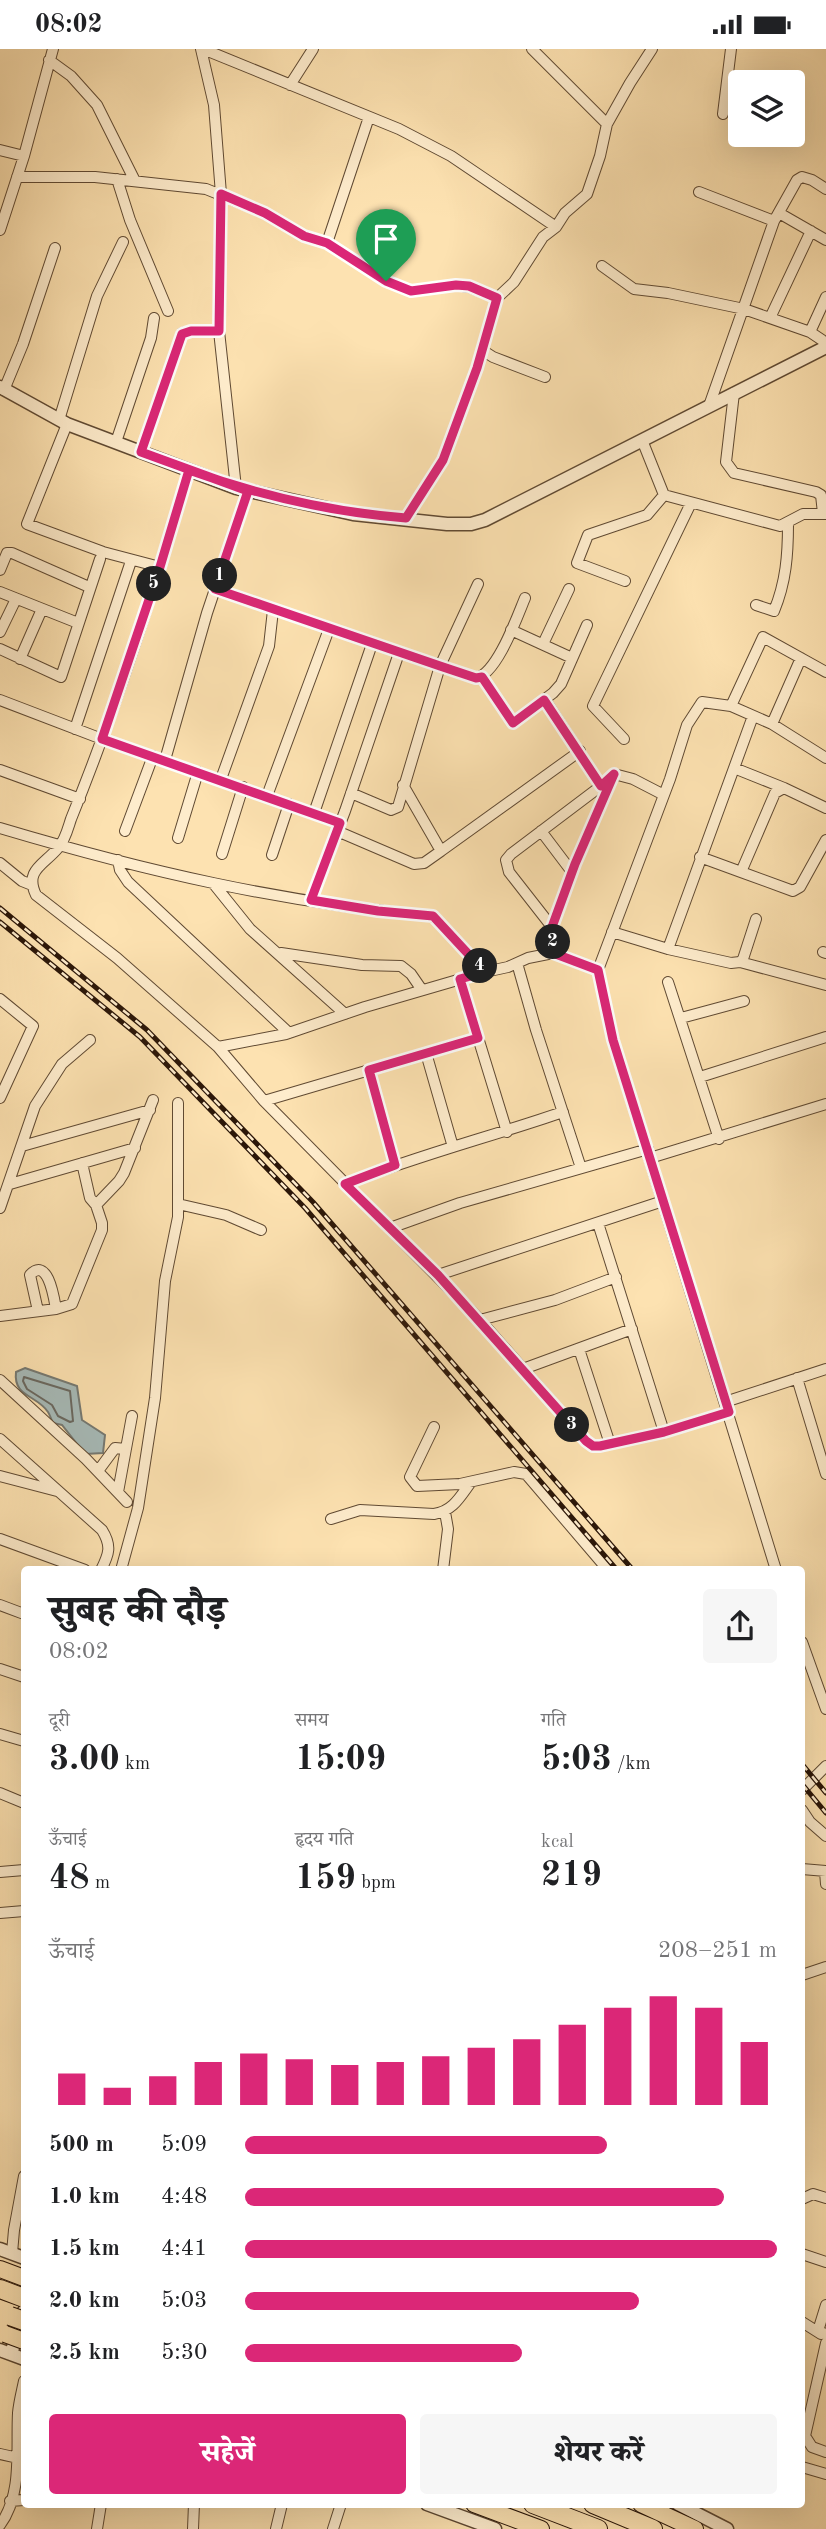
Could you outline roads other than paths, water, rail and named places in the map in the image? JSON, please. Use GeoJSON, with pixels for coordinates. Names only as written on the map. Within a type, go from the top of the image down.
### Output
{"type":"FeatureCollection","features":[{"type":"Feature","properties":{"kind":"highway"},"geometry":{"type":"LineString","coordinates":[[0,2269],[21,2278]]}},
{"type":"Feature","properties":{"kind":"highway"},"geometry":{"type":"LineString","coordinates":[[0,2332],[21,2340]]}},
{"type":"Feature","properties":{"kind":"highway"},"geometry":{"type":"LineString","coordinates":[[485,2508],[541,2529]]}},
{"type":"Feature","properties":{"kind":"highway"},"geometry":{"type":"LineString","coordinates":[[543,2508],[598,2529]]}},
{"type":"Feature","properties":{"kind":"highway"},"geometry":{"type":"LineString","coordinates":[[603,2508],[653,2529]]}},
{"type":"Feature","properties":{"kind":"highway"},"geometry":{"type":"LineString","coordinates":[[650,2508],[695,2529]]}},
{"type":"Feature","properties":{"kind":"street"},"geometry":{"type":"LineString","coordinates":[[0,230],[24,156],[53,49]]}},
{"type":"Feature","properties":{"kind":"street"},"geometry":{"type":"LineString","coordinates":[[202,49],[399,129],[451,156],[556,227]]}},
{"type":"Feature","properties":{"kind":"street"},"geometry":{"type":"LineString","coordinates":[[165,760],[242,489],[219,331],[221,194],[214,104],[202,49]]}},
{"type":"Feature","properties":{"kind":"street"},"geometry":{"type":"LineString","coordinates":[[290,85],[313,49]]}},
{"type":"Feature","properties":{"kind":"street"},"geometry":{"type":"LineString","coordinates":[[532,49],[607,124]]}},
{"type":"Feature","properties":{"kind":"street"},"geometry":{"type":"LineString","coordinates":[[406,518],[443,460],[482,350],[497,298],[519,276],[543,237],[587,194],[607,124],[652,49]]}},
{"type":"Feature","properties":{"kind":"street"},"geometry":{"type":"LineString","coordinates":[[723,114],[731,49]]}},
{"type":"Feature","properties":{"kind":"street"},"geometry":{"type":"LineString","coordinates":[[49,60],[71,76],[97,105],[135,181]]}},
{"type":"Feature","properties":{"kind":"street"},"geometry":{"type":"LineString","coordinates":[[327,243],[369,117]]}},
{"type":"Feature","properties":{"kind":"street"},"geometry":{"type":"LineString","coordinates":[[0,150],[24,156]]}},
{"type":"Feature","properties":{"kind":"street"},"geometry":{"type":"LineString","coordinates":[[17,177],[95,177],[206,189],[265,213],[304,236],[327,243],[386,281],[411,291],[456,285],[469,286],[497,298]]}},
{"type":"Feature","properties":{"kind":"street"},"geometry":{"type":"LineString","coordinates":[[709,406],[776,217],[797,180],[802,177],[826,189]]}},
{"type":"Feature","properties":{"kind":"street"},"geometry":{"type":"LineString","coordinates":[[117,179],[130,220],[168,311]]}},
{"type":"Feature","properties":{"kind":"street"},"geometry":{"type":"LineString","coordinates":[[699,192],[776,217],[826,240]]}},
{"type":"Feature","properties":{"kind":"street"},"geometry":{"type":"LineString","coordinates":[[769,318],[811,231]]}},
{"type":"Feature","properties":{"kind":"street"},"geometry":{"type":"LineString","coordinates":[[123,242],[97,296],[63,422],[27,524],[131,561],[160,567]]}},
{"type":"Feature","properties":{"kind":"street"},"geometry":{"type":"LineString","coordinates":[[55,248],[23,344],[2,389],[63,422],[242,489],[353,514],[447,524],[471,524],[485,520],[826,347],[822,340],[810,332],[744,309],[668,293],[634,289],[602,266]]}},
{"type":"Feature","properties":{"kind":"street"},"geometry":{"type":"LineString","coordinates":[[810,332],[826,297]]}},
{"type":"Feature","properties":{"kind":"street"},"geometry":{"type":"LineString","coordinates":[[116,443],[151,338],[154,318]]}},
{"type":"Feature","properties":{"kind":"street"},"geometry":{"type":"LineString","coordinates":[[141,452],[182,334],[191,331],[219,331]]}},
{"type":"Feature","properties":{"kind":"street"},"geometry":{"type":"LineString","coordinates":[[482,350],[493,357],[545,377]]}},
{"type":"Feature","properties":{"kind":"street"},"geometry":{"type":"LineString","coordinates":[[664,495],[771,525],[788,524],[803,514],[825,513],[821,495],[816,492],[734,473],[728,468],[726,461],[734,393]]}},
{"type":"Feature","properties":{"kind":"street"},"geometry":{"type":"LineString","coordinates":[[642,440],[664,495]]}},
{"type":"Feature","properties":{"kind":"street"},"geometry":{"type":"LineString","coordinates":[[189,470],[160,567],[80,799],[61,846],[33,874],[32,885],[36,895],[117,958],[218,1047],[264,1101],[438,1275],[593,1446],[664,1432],[797,1378],[826,1369]]}},
{"type":"Feature","properties":{"kind":"street"},"geometry":{"type":"LineString","coordinates":[[625,581],[578,563],[588,535],[647,515],[664,495]]}},
{"type":"Feature","properties":{"kind":"street"},"geometry":{"type":"LineString","coordinates":[[624,739],[593,706],[691,503]]}},
{"type":"Feature","properties":{"kind":"street"},"geometry":{"type":"LineString","coordinates":[[756,605],[774,611],[782,592],[788,561],[788,524]]}},
{"type":"Feature","properties":{"kind":"street"},"geometry":{"type":"LineString","coordinates":[[0,570],[7,553],[12,553],[89,587]]}},
{"type":"Feature","properties":{"kind":"street"},"geometry":{"type":"LineString","coordinates":[[0,649],[61,677],[100,559]]}},
{"type":"Feature","properties":{"kind":"street"},"geometry":{"type":"LineString","coordinates":[[75,729],[131,561]]}},
{"type":"Feature","properties":{"kind":"street"},"geometry":{"type":"LineString","coordinates":[[351,793],[391,810],[398,807],[440,666],[478,584]]}},
{"type":"Feature","properties":{"kind":"street"},"geometry":{"type":"LineString","coordinates":[[215,589],[476,678],[482,677],[494,663],[524,598]]}},
{"type":"Feature","properties":{"kind":"street"},"geometry":{"type":"LineString","coordinates":[[542,644],[569,589]]}},
{"type":"Feature","properties":{"kind":"street"},"geometry":{"type":"LineString","coordinates":[[0,592],[78,623]]}},
{"type":"Feature","properties":{"kind":"street"},"geometry":{"type":"LineString","coordinates":[[0,632],[16,599]]}},
{"type":"Feature","properties":{"kind":"street"},"geometry":{"type":"LineString","coordinates":[[20,659],[42,609]]}},
{"type":"Feature","properties":{"kind":"street"},"geometry":{"type":"LineString","coordinates":[[221,779],[269,646],[273,610]]}},
{"type":"Feature","properties":{"kind":"street"},"geometry":{"type":"LineString","coordinates":[[482,677],[513,723],[561,684],[587,625]]}},
{"type":"Feature","properties":{"kind":"street"},"geometry":{"type":"LineString","coordinates":[[267,796],[329,629]]}},
{"type":"Feature","properties":{"kind":"street"},"geometry":{"type":"LineString","coordinates":[[511,630],[572,658]]}},
{"type":"Feature","properties":{"kind":"street"},"geometry":{"type":"LineString","coordinates":[[731,706],[763,637],[826,672]]}},
{"type":"Feature","properties":{"kind":"street"},"geometry":{"type":"LineString","coordinates":[[314,813],[372,643]]}},
{"type":"Feature","properties":{"kind":"street"},"geometry":{"type":"LineString","coordinates":[[311,900],[399,653]]}},
{"type":"Feature","properties":{"kind":"street"},"geometry":{"type":"LineString","coordinates":[[772,724],[801,658]]}},
{"type":"Feature","properties":{"kind":"street"},"geometry":{"type":"LineString","coordinates":[[0,700],[102,739],[314,813],[414,864],[424,863],[449,848],[580,751]]}},
{"type":"Feature","properties":{"kind":"street"},"geometry":{"type":"LineString","coordinates":[[544,700],[601,786]]}},
{"type":"Feature","properties":{"kind":"street"},"geometry":{"type":"LineString","coordinates":[[775,1566],[613,1040],[598,970],[664,795],[687,725],[702,702],[731,706],[772,724],[826,758]]}},
{"type":"Feature","properties":{"kind":"street"},"geometry":{"type":"LineString","coordinates":[[668,949],[752,716]]}},
{"type":"Feature","properties":{"kind":"street"},"geometry":{"type":"LineString","coordinates":[[125,831],[153,756]]}},
{"type":"Feature","properties":{"kind":"street"},"geometry":{"type":"LineString","coordinates":[[734,768],[826,808]]}},
{"type":"Feature","properties":{"kind":"street"},"geometry":{"type":"LineString","coordinates":[[0,770],[80,799]]}},
{"type":"Feature","properties":{"kind":"street"},"geometry":{"type":"LineString","coordinates":[[178,838],[198,772]]}},
{"type":"Feature","properties":{"kind":"street"},"geometry":{"type":"LineString","coordinates":[[614,774],[633,779],[664,795]]}},
{"type":"Feature","properties":{"kind":"street"},"geometry":{"type":"LineString","coordinates":[[552,927],[509,871],[506,860],[614,774]]}},
{"type":"Feature","properties":{"kind":"street"},"geometry":{"type":"LineString","coordinates":[[553,953],[552,927],[572,872],[614,774]]}},
{"type":"Feature","properties":{"kind":"street"},"geometry":{"type":"LineString","coordinates":[[403,785],[441,851]]}},
{"type":"Feature","properties":{"kind":"street"},"geometry":{"type":"LineString","coordinates":[[222,854],[243,787]]}},
{"type":"Feature","properties":{"kind":"street"},"geometry":{"type":"LineString","coordinates":[[741,872],[775,793],[784,788]]}},
{"type":"Feature","properties":{"kind":"street"},"geometry":{"type":"LineString","coordinates":[[272,855],[289,804]]}},
{"type":"Feature","properties":{"kind":"street"},"geometry":{"type":"LineString","coordinates":[[0,828],[61,846],[213,883],[378,911],[433,916],[485,972]]}},
{"type":"Feature","properties":{"kind":"street"},"geometry":{"type":"LineString","coordinates":[[541,831],[572,872]]}},
{"type":"Feature","properties":{"kind":"street"},"geometry":{"type":"LineString","coordinates":[[700,857],[793,891],[800,887],[826,841]]}},
{"type":"Feature","properties":{"kind":"street"},"geometry":{"type":"LineString","coordinates":[[118,860],[120,870],[128,881],[289,1033]]}},
{"type":"Feature","properties":{"kind":"street"},"geometry":{"type":"LineString","coordinates":[[0,863],[22,881],[32,885]]}},
{"type":"Feature","properties":{"kind":"street"},"geometry":{"type":"LineString","coordinates":[[213,883],[250,929],[280,953],[345,1014]]}},
{"type":"Feature","properties":{"kind":"street"},"geometry":{"type":"LineString","coordinates":[[740,962],[756,919]]}},
{"type":"Feature","properties":{"kind":"street"},"geometry":{"type":"LineString","coordinates":[[612,932],[668,949],[726,962],[740,962],[826,985]]}},
{"type":"Feature","properties":{"kind":"street"},"geometry":{"type":"LineString","coordinates":[[280,953],[362,965],[401,966],[411,974],[422,990]]}},
{"type":"Feature","properties":{"kind":"street"},"geometry":{"type":"LineString","coordinates":[[218,1047],[289,1033],[422,990],[508,967],[528,958],[553,953],[598,970]]}},
{"type":"Feature","properties":{"kind":"street"},"geometry":{"type":"LineString","coordinates":[[517,963],[581,1168]]}},
{"type":"Feature","properties":{"kind":"street"},"geometry":{"type":"LineString","coordinates":[[460,979],[507,1132]]}},
{"type":"Feature","properties":{"kind":"street"},"geometry":{"type":"LineString","coordinates":[[668,982],[719,1139]]}},
{"type":"Feature","properties":{"kind":"street"},"geometry":{"type":"LineString","coordinates":[[0,999],[33,1026],[0,1098]]}},
{"type":"Feature","properties":{"kind":"street"},"geometry":{"type":"LineString","coordinates":[[681,1019],[744,1001]]}},
{"type":"Feature","properties":{"kind":"street"},"geometry":{"type":"LineString","coordinates":[[700,1077],[826,1037]]}},
{"type":"Feature","properties":{"kind":"street"},"geometry":{"type":"LineString","coordinates":[[264,1101],[478,1038]]}},
{"type":"Feature","properties":{"kind":"street"},"geometry":{"type":"LineString","coordinates":[[0,1208],[35,1106],[62,1064],[90,1040]]}},
{"type":"Feature","properties":{"kind":"street"},"geometry":{"type":"LineString","coordinates":[[426,1053],[453,1147]]}},
{"type":"Feature","properties":{"kind":"street"},"geometry":{"type":"LineString","coordinates":[[369,1070],[395,1165]]}},
{"type":"Feature","properties":{"kind":"street"},"geometry":{"type":"LineString","coordinates":[[122,1566],[138,1508],[155,1398],[164,1294],[178,1217],[178,1103]]}},
{"type":"Feature","properties":{"kind":"street"},"geometry":{"type":"LineString","coordinates":[[390,1228],[460,1203],[581,1168],[719,1139],[826,1104]]}},
{"type":"Feature","properties":{"kind":"street"},"geometry":{"type":"LineString","coordinates":[[22,1146],[151,1105],[119,1181],[96,1205]]}},
{"type":"Feature","properties":{"kind":"street"},"geometry":{"type":"LineString","coordinates":[[345,1184],[395,1165],[507,1132],[563,1112]]}},
{"type":"Feature","properties":{"kind":"street"},"geometry":{"type":"LineString","coordinates":[[10,1184],[135,1148]]}},
{"type":"Feature","properties":{"kind":"street"},"geometry":{"type":"LineString","coordinates":[[0,1316],[56,1309],[72,1304],[102,1230],[96,1205],[90,1198],[82,1163]]}},
{"type":"Feature","properties":{"kind":"street"},"geometry":{"type":"LineString","coordinates":[[438,1275],[663,1201]]}},
{"type":"Feature","properties":{"kind":"street"},"geometry":{"type":"LineString","coordinates":[[178,1204],[226,1215],[261,1230]]}},
{"type":"Feature","properties":{"kind":"street"},"geometry":{"type":"LineString","coordinates":[[598,1223],[664,1432]]}},
{"type":"Feature","properties":{"kind":"street"},"geometry":{"type":"LineString","coordinates":[[38,1311],[30,1275],[39,1270],[44,1271],[48,1277],[56,1309]]}},
{"type":"Feature","properties":{"kind":"street"},"geometry":{"type":"LineString","coordinates":[[480,1320],[555,1300],[616,1277]]}},
{"type":"Feature","properties":{"kind":"street"},"geometry":{"type":"LineString","coordinates":[[523,1369],[632,1329]]}},
{"type":"Feature","properties":{"kind":"street"},"geometry":{"type":"LineString","coordinates":[[579,1349],[610,1444]]}},
{"type":"Feature","properties":{"kind":"street"},"geometry":{"type":"LineString","coordinates":[[797,1378],[821,1439],[826,1473]]}},
{"type":"Feature","properties":{"kind":"street"},"geometry":{"type":"LineString","coordinates":[[0,1380],[98,1471],[127,1502]]}},
{"type":"Feature","properties":{"kind":"street"},"geometry":{"type":"LineString","coordinates":[[118,1492],[132,1416]]}},
{"type":"Feature","properties":{"kind":"street"},"geometry":{"type":"LineString","coordinates":[[434,1427],[410,1477],[412,1482],[417,1486],[460,1484],[514,1472],[526,1474],[605,1566]]}},
{"type":"Feature","properties":{"kind":"street"},"geometry":{"type":"LineString","coordinates":[[0,1439],[102,1530],[109,1542],[109,1553],[103,1566]]}},
{"type":"Feature","properties":{"kind":"street"},"geometry":{"type":"LineString","coordinates":[[98,1471],[116,1448],[126,1448]]}},
{"type":"Feature","properties":{"kind":"street"},"geometry":{"type":"LineString","coordinates":[[0,1476],[60,1493]]}},
{"type":"Feature","properties":{"kind":"street"},"geometry":{"type":"LineString","coordinates":[[331,1519],[360,1510],[434,1514],[445,1512],[471,1482]]}},
{"type":"Feature","properties":{"kind":"street"},"geometry":{"type":"LineString","coordinates":[[443,1566],[448,1529],[445,1512]]}},
{"type":"Feature","properties":{"kind":"street"},"geometry":{"type":"LineString","coordinates":[[0,1539],[74,1566]]}},
{"type":"Feature","properties":{"kind":"street"},"geometry":{"type":"LineString","coordinates":[[0,1605],[21,1613]]}},
{"type":"Feature","properties":{"kind":"street"},"geometry":{"type":"LineString","coordinates":[[805,1650],[826,1709]]}},
{"type":"Feature","properties":{"kind":"street"},"geometry":{"type":"LineString","coordinates":[[0,1669],[21,1676]]}},
{"type":"Feature","properties":{"kind":"street"},"geometry":{"type":"LineString","coordinates":[[0,1734],[21,1740]]}},
{"type":"Feature","properties":{"kind":"street"},"geometry":{"type":"LineString","coordinates":[[805,1787],[826,1766]]}},
{"type":"Feature","properties":{"kind":"street"},"geometry":{"type":"LineString","coordinates":[[1,1795],[21,1802]]}},
{"type":"Feature","properties":{"kind":"street"},"geometry":{"type":"LineString","coordinates":[[805,1814],[826,1836]]}},
{"type":"Feature","properties":{"kind":"street"},"geometry":{"type":"LineString","coordinates":[[805,1869],[826,1871],[826,1884]]}},
{"type":"Feature","properties":{"kind":"street"},"geometry":{"type":"LineString","coordinates":[[0,1872],[21,1870]]}},
{"type":"Feature","properties":{"kind":"street"},"geometry":{"type":"LineString","coordinates":[[0,1913],[21,1911]]}},
{"type":"Feature","properties":{"kind":"street"},"geometry":{"type":"LineString","coordinates":[[805,1974],[826,1967]]}},
{"type":"Feature","properties":{"kind":"street"},"geometry":{"type":"LineString","coordinates":[[12,2253],[21,2192]]}},
{"type":"Feature","properties":{"kind":"street"},"geometry":{"type":"LineString","coordinates":[[805,2198],[813,2194],[826,2198]]}},
{"type":"Feature","properties":{"kind":"street"},"geometry":{"type":"LineString","coordinates":[[805,2255],[826,2262]]}},
{"type":"Feature","properties":{"kind":"street"},"geometry":{"type":"LineString","coordinates":[[826,2305],[822,2332],[826,2342],[805,2435],[812,2447],[826,2452]]}},
{"type":"Feature","properties":{"kind":"street"},"geometry":{"type":"LineString","coordinates":[[6,2352],[15,2315]]}},
{"type":"Feature","properties":{"kind":"street"},"geometry":{"type":"LineString","coordinates":[[805,2324],[822,2332]]}},
{"type":"Feature","properties":{"kind":"street"},"geometry":{"type":"LineString","coordinates":[[10,2529],[3,2522],[18,2470],[18,2410],[21,2396]]}},
{"type":"Feature","properties":{"kind":"street"},"geometry":{"type":"LineString","coordinates":[[0,2454],[18,2458]]}},
{"type":"Feature","properties":{"kind":"street"},"geometry":{"type":"LineString","coordinates":[[805,2468],[826,2474]]}},
{"type":"Feature","properties":{"kind":"street"},"geometry":{"type":"LineString","coordinates":[[10,2501],[21,2500]]}},
{"type":"Feature","properties":{"kind":"street"},"geometry":{"type":"LineString","coordinates":[[97,2529],[101,2508]]}},
{"type":"Feature","properties":{"kind":"street"},"geometry":{"type":"LineString","coordinates":[[193,2529],[194,2508]]}},
{"type":"Feature","properties":{"kind":"street"},"geometry":{"type":"LineString","coordinates":[[276,2529],[281,2508]]}},
{"type":"Feature","properties":{"kind":"street"},"geometry":{"type":"LineString","coordinates":[[333,2529],[340,2508]]}},
{"type":"Feature","properties":{"kind":"street"},"geometry":{"type":"LineString","coordinates":[[438,2508],[495,2529]]}},
{"type":"Feature","properties":{"kind":"street"},"geometry":{"type":"LineString","coordinates":[[686,2508],[727,2529]]}},
{"type":"Feature","properties":{"kind":"water"},"geometry":{"type":"Polygon","coordinates":[[[25,1368],[77,1386],[82,1420],[105,1435],[103,1453],[85,1454],[62,1425],[53,1423],[43,1406],[22,1391],[16,1380],[16,1372],[25,1368]]]}},
{"type":"Feature","properties":{"kind":"railway"},"geometry":{"type":"LineString","coordinates":[[0,908],[147,1030],[313,1202],[630,1566]]}},
{"type":"Feature","properties":{"kind":"railway"},"geometry":{"type":"LineString","coordinates":[[0,922],[140,1037],[305,1208],[614,1566]]}},
{"type":"Feature","properties":{"kind":"railway"},"geometry":{"type":"LineString","coordinates":[[805,1768],[826,1793]]}},
{"type":"Feature","properties":{"kind":"railway"},"geometry":{"type":"LineString","coordinates":[[805,1788],[826,1813]]}}]}
